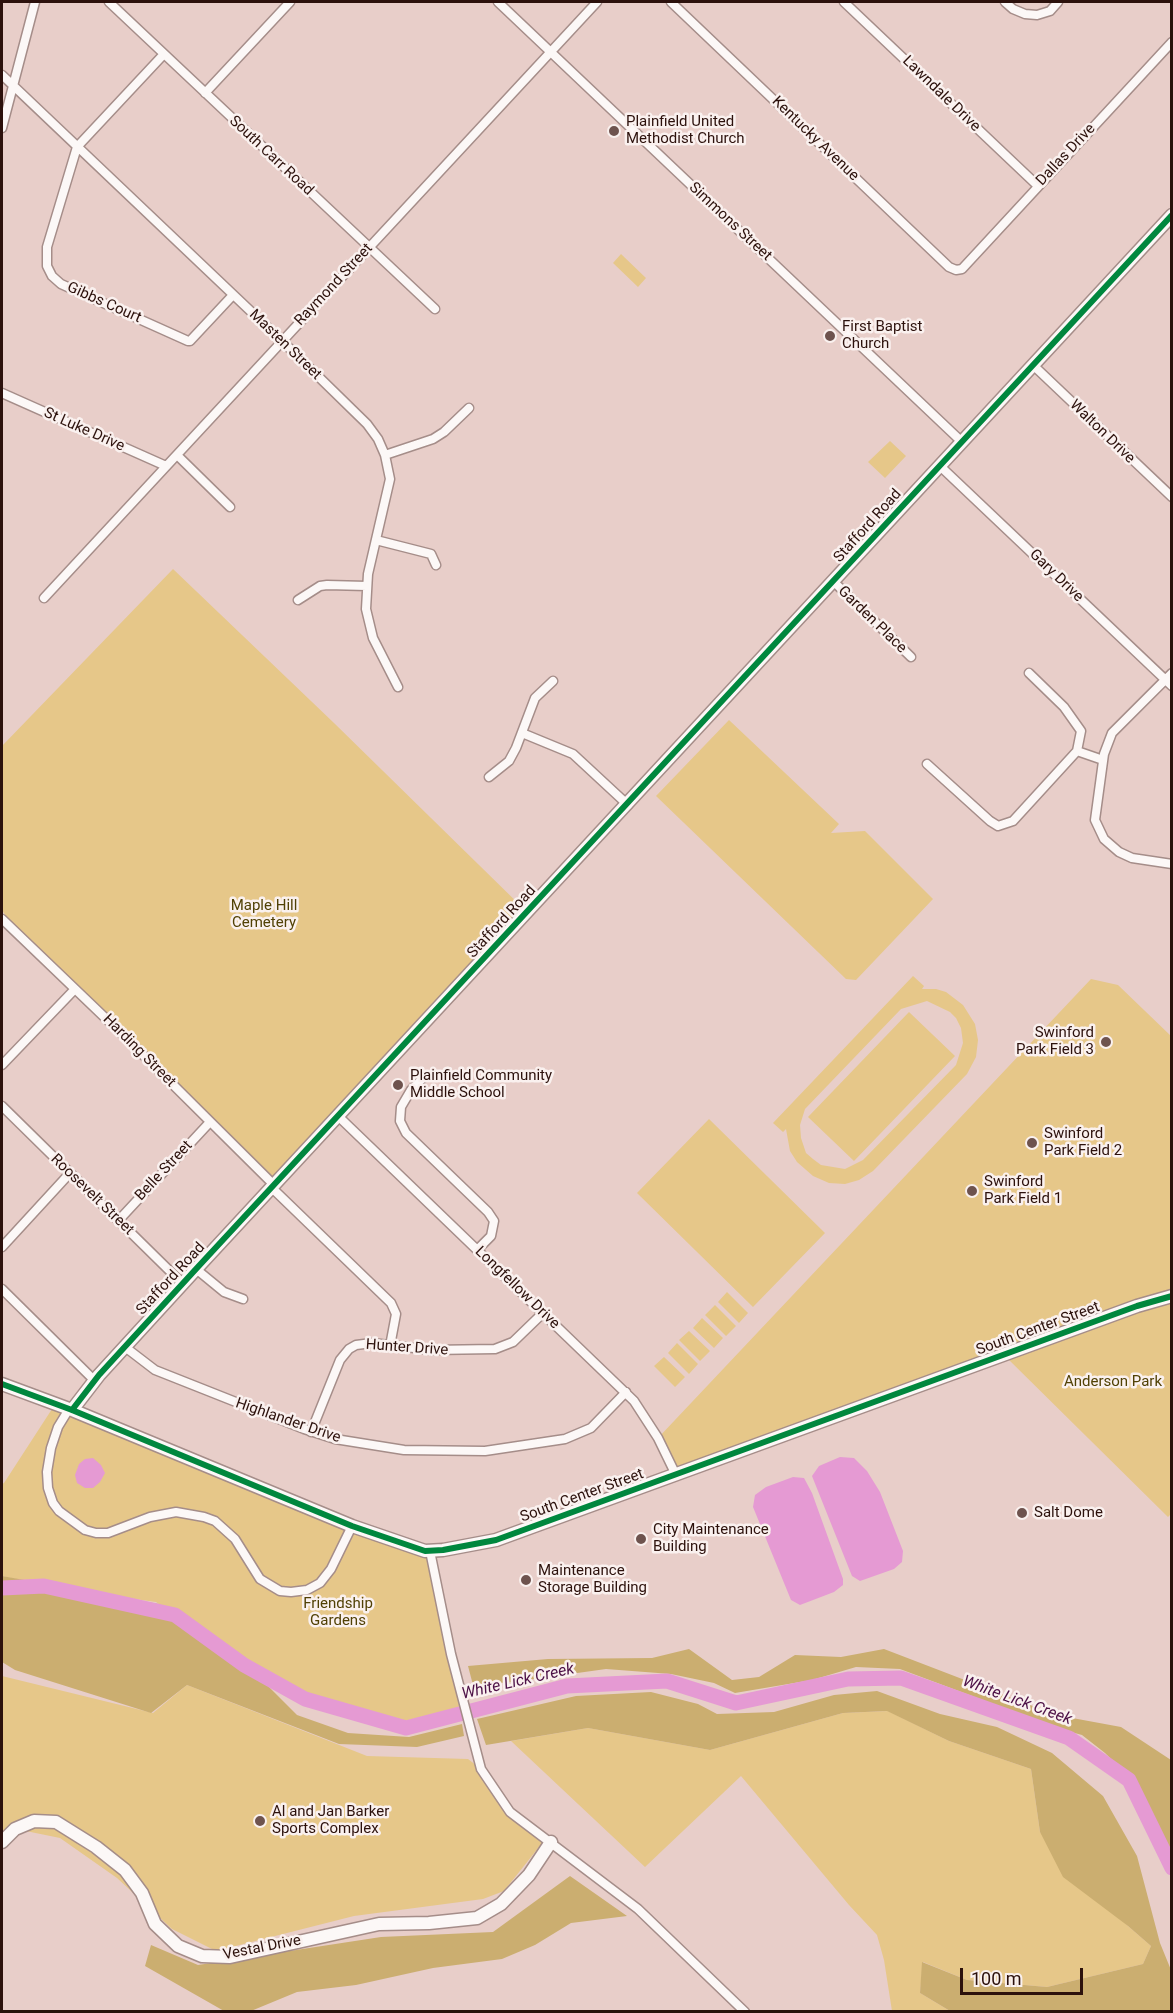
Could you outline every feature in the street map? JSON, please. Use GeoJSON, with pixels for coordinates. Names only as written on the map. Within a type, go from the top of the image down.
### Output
{"type":"FeatureCollection","features":[{"type":"Feature","properties":{"kind":"street"},"geometry":{"type":"LineString","coordinates":[[2,128],[35,2]]}},
{"type":"Feature","properties":{"kind":"street","name":"South Carr Road"},"geometry":{"type":"LineString","coordinates":[[109,2],[435,309]]}},
{"type":"Feature","properties":{"kind":"street"},"geometry":{"type":"LineString","coordinates":[[205,93],[290,2]]}},
{"type":"Feature","properties":{"kind":"street","name":"Simmons Street"},"geometry":{"type":"LineString","coordinates":[[498,2],[962,442]]}},
{"type":"Feature","properties":{"kind":"street","name":"Raymond Street"},"geometry":{"type":"LineString","coordinates":[[44,598],[597,2]]}},
{"type":"Feature","properties":{"kind":"street","name":"Kentucky Avenue"},"geometry":{"type":"LineString","coordinates":[[671,2],[949,267],[956,270],[962,269]]}},
{"type":"Feature","properties":{"kind":"street","name":"Lawndale Drive"},"geometry":{"type":"LineString","coordinates":[[844,2],[1038,186]]}},
{"type":"Feature","properties":{"kind":"street"},"geometry":{"type":"LineString","coordinates":[[1005,2],[1013,9],[1025,14],[1037,15],[1050,11],[1058,2]]}},
{"type":"Feature","properties":{"kind":"street","name":"Dallas Drive"},"geometry":{"type":"LineString","coordinates":[[962,269],[1172,42]]}},
{"type":"Feature","properties":{"kind":"street"},"geometry":{"type":"LineString","coordinates":[[77,147],[164,54]]}},
{"type":"Feature","properties":{"kind":"street","name":"Masten Street"},"geometry":{"type":"LineString","coordinates":[[2,75],[282,341],[367,424],[378,439],[385,455],[390,479],[367,586],[366,609],[371,632],[398,687]]}},
{"type":"Feature","properties":{"kind":"street","name":"Gibbs Court"},"geometry":{"type":"LineString","coordinates":[[77,147],[47,247],[47,266],[55,280],[188,341],[233,295]]}},
{"type":"Feature","properties":{"kind":"street","name":"Stafford Road"},"geometry":{"type":"LineString","coordinates":[[70,1410],[196,1269],[1172,216]]}},
{"type":"Feature","properties":{"kind":"street","name":"Walton Drive"},"geometry":{"type":"LineString","coordinates":[[1034,366],[1172,497]]}},
{"type":"Feature","properties":{"kind":"street","name":"St Luke Drive"},"geometry":{"type":"LineString","coordinates":[[2,393],[166,466]]}},
{"type":"Feature","properties":{"kind":"street"},"geometry":{"type":"LineString","coordinates":[[385,455],[433,439],[449,429],[469,408]]}},
{"type":"Feature","properties":{"kind":"street"},"geometry":{"type":"LineString","coordinates":[[177,455],[230,507]]}},
{"type":"Feature","properties":{"kind":"street","name":"Gary Drive"},"geometry":{"type":"LineString","coordinates":[[940,466],[1168,683]]}},
{"type":"Feature","properties":{"kind":"street"},"geometry":{"type":"LineString","coordinates":[[376,540],[431,554],[436,565]]}},
{"type":"Feature","properties":{"kind":"street","name":"Garden Place"},"geometry":{"type":"LineString","coordinates":[[834,582],[911,657]]}},
{"type":"Feature","properties":{"kind":"street"},"geometry":{"type":"LineString","coordinates":[[298,600],[320,586],[367,586]]}},
{"type":"Feature","properties":{"kind":"street"},"geometry":{"type":"LineString","coordinates":[[927,764],[990,821],[998,826],[1013,821],[1077,751],[1081,731],[1064,707],[1029,673]]}},
{"type":"Feature","properties":{"kind":"street"},"geometry":{"type":"LineString","coordinates":[[1172,673],[1168,683],[1112,733],[1103,760],[1095,820],[1098,831],[1126,856],[1172,864]]}},
{"type":"Feature","properties":{"kind":"street"},"geometry":{"type":"LineString","coordinates":[[489,777],[509,761],[535,698],[553,681]]}},
{"type":"Feature","properties":{"kind":"street"},"geometry":{"type":"LineString","coordinates":[[522,732],[573,754],[628,804]]}},
{"type":"Feature","properties":{"kind":"street"},"geometry":{"type":"LineString","coordinates":[[1077,751],[1103,760]]}},
{"type":"Feature","properties":{"kind":"street","name":"Harding Street"},"geometry":{"type":"LineString","coordinates":[[2,919],[75,988],[391,1304],[396,1314],[390,1346]]}},
{"type":"Feature","properties":{"kind":"street"},"geometry":{"type":"LineString","coordinates":[[2,1065],[75,988]]}},
{"type":"Feature","properties":{"kind":"street"},"geometry":{"type":"LineString","coordinates":[[425,1076],[411,1090],[401,1107],[400,1121],[406,1133],[488,1212],[494,1221],[491,1236],[477,1250]]}},
{"type":"Feature","properties":{"kind":"street","name":"Roosevelt Street"},"geometry":{"type":"LineString","coordinates":[[2,1106],[183,1284]]}},
{"type":"Feature","properties":{"kind":"street","name":"Longfellow Drive"},"geometry":{"type":"LineString","coordinates":[[338,1116],[626,1392],[649,1422],[676,1475]]}},
{"type":"Feature","properties":{"kind":"street","name":"Belle Street"},"geometry":{"type":"LineString","coordinates":[[118,1221],[210,1122]]}},
{"type":"Feature","properties":{"kind":"street"},"geometry":{"type":"LineString","coordinates":[[2,1247],[70,1173]]}},
{"type":"Feature","properties":{"kind":"street"},"geometry":{"type":"LineString","coordinates":[[196,1269],[224,1293],[243,1299]]}},
{"type":"Feature","properties":{"kind":"street"},"geometry":{"type":"LineString","coordinates":[[2,1289],[95,1381]]}},
{"type":"Feature","properties":{"kind":"street","name":"South Center Street"},"geometry":{"type":"LineString","coordinates":[[2,1384],[352,1526],[430,1551],[496,1540],[1137,1306],[1172,1296]]}},
{"type":"Feature","properties":{"kind":"street","name":"Hunter Drive"},"geometry":{"type":"LineString","coordinates":[[311,1432],[337,1367],[344,1354],[356,1345],[431,1350],[495,1349],[513,1342],[543,1313]]}},
{"type":"Feature","properties":{"kind":"street","name":"Highlander Drive"},"geometry":{"type":"LineString","coordinates":[[125,1347],[155,1370],[311,1432],[335,1439],[404,1450],[461,1452],[512,1448],[565,1439],[585,1432],[596,1424],[626,1392]]}},
{"type":"Feature","properties":{"kind":"street"},"geometry":{"type":"LineString","coordinates":[[70,1410],[58,1427],[51,1448],[47,1472],[48,1488],[53,1503],[59,1511],[85,1530],[108,1533],[150,1517],[176,1512],[204,1517],[221,1526],[235,1539],[261,1579],[280,1591],[291,1592],[307,1590],[320,1583],[331,1569],[352,1526]]}},
{"type":"Feature","properties":{"kind":"street"},"geometry":{"type":"LineString","coordinates":[[430,1551],[451,1654],[481,1769],[510,1812],[639,1909],[745,2012]]}},
{"type":"Feature","properties":{"kind":"street","name":"Vestal Drive"},"geometry":{"type":"LineString","coordinates":[[2,1842],[15,1829],[34,1821],[56,1822],[96,1847],[125,1870],[142,1893],[155,1924],[178,1946],[202,1956],[230,1957],[379,1924],[429,1923],[477,1918],[501,1904],[509,1896],[529,1875],[551,1842]]}},
{"type":"Feature","properties":{"kind":"green space"},"geometry":{"type":"Polygon","coordinates":[[[621,254],[646,278],[638,287],[613,263],[621,254]]]}},
{"type":"Feature","properties":{"kind":"green space"},"geometry":{"type":"Polygon","coordinates":[[[890,441],[906,456],[885,478],[868,462],[890,441]]]}},
{"type":"Feature","properties":{"kind":"green space","name":"Maple Hill Cemetery"},"geometry":{"type":"Polygon","coordinates":[[[173,569],[527,912],[274,1185],[18,935],[2,910],[2,746],[173,569]]]}},
{"type":"Feature","properties":{"kind":"green space"},"geometry":{"type":"Polygon","coordinates":[[[729,720],[839,824],[831,833],[865,831],[933,899],[856,980],[846,979],[656,796],[729,720]]]}},
{"type":"Feature","properties":{"kind":"green space"},"geometry":{"type":"Polygon","coordinates":[[[913,976],[924,986],[922,989],[946,992],[963,1005],[975,1024],[978,1040],[976,1057],[967,1074],[873,1171],[859,1180],[845,1184],[829,1183],[813,1176],[797,1162],[790,1151],[786,1129],[783,1132],[773,1123],[913,976]],[[927,1001],[901,1009],[805,1109],[800,1125],[806,1153],[821,1165],[845,1169],[863,1160],[956,1065],[963,1043],[961,1028],[950,1012],[927,1001]]]}},
{"type":"Feature","properties":{"kind":"green space","name":"Anderson Park"},"geometry":{"type":"Polygon","coordinates":[[[1091,979],[1118,985],[1171,1036],[1172,1513],[1168,1517],[1008,1359],[676,1475],[658,1438],[1091,979]]]}},
{"type":"Feature","properties":{"kind":"green space"},"geometry":{"type":"Polygon","coordinates":[[[909,1012],[955,1056],[854,1161],[808,1117],[909,1012]]]}},
{"type":"Feature","properties":{"kind":"green space"},"geometry":{"type":"Polygon","coordinates":[[[709,1119],[825,1233],[753,1307],[637,1193],[709,1119]]]}},
{"type":"Feature","properties":{"kind":"green space"},"geometry":{"type":"Polygon","coordinates":[[[727,1292],[748,1313],[739,1323],[718,1302],[727,1292]]]}},
{"type":"Feature","properties":{"kind":"green space"},"geometry":{"type":"Polygon","coordinates":[[[715,1305],[736,1326],[726,1336],[705,1315],[715,1305]]]}},
{"type":"Feature","properties":{"kind":"green space"},"geometry":{"type":"Polygon","coordinates":[[[702,1318],[723,1338],[714,1348],[693,1328],[702,1318]]]}},
{"type":"Feature","properties":{"kind":"green space"},"geometry":{"type":"Polygon","coordinates":[[[689,1331],[710,1351],[700,1361],[679,1340],[689,1331]]]}},
{"type":"Feature","properties":{"kind":"green space"},"geometry":{"type":"Polygon","coordinates":[[[677,1343],[698,1364],[689,1374],[668,1353],[677,1343]]]}},
{"type":"Feature","properties":{"kind":"green space"},"geometry":{"type":"Polygon","coordinates":[[[664,1357],[685,1377],[675,1387],[654,1366],[664,1357]]]}},
{"type":"Feature","properties":{"kind":"green space","name":"Friendship Gardens"},"geometry":{"type":"Polygon","coordinates":[[[52,1409],[72,1410],[430,1551],[465,1706],[401,1722],[305,1699],[244,1665],[156,1602],[62,1589],[2,1576],[2,1484],[52,1409]]]}},
{"type":"Feature","properties":{"kind":"green space","name":"Al and Jan Barker Sports Complex"},"geometry":{"type":"Polygon","coordinates":[[[2,1676],[153,1713],[187,1685],[367,1756],[468,1759],[481,1769],[510,1812],[543,1842],[504,1891],[483,1899],[354,1916],[216,1951],[172,1929],[117,1878],[60,1838],[16,1829],[2,1842],[2,1676]]]}},
{"type":"Feature","properties":{"kind":"green space"},"geometry":{"type":"Polygon","coordinates":[[[888,1711],[949,1741],[1031,1769],[1040,1832],[1128,1926],[1151,1946],[1143,1964],[1047,1987],[967,1980],[923,1962],[920,1993],[950,2011],[892,2011],[884,1960],[877,1935],[741,1776],[645,1867],[511,1741],[588,1728],[710,1750],[843,1713],[888,1711]]]}},
{"type":"Feature","properties":{"kind":"shaded area"},"geometry":{"type":"Polygon","coordinates":[[[840,1457],[854,1458],[867,1471],[880,1492],[903,1551],[902,1562],[894,1569],[860,1581],[852,1576],[812,1476],[819,1466],[840,1457]]]}},
{"type":"Feature","properties":{"kind":"shaded area"},"geometry":{"type":"Polygon","coordinates":[[[93,1458],[101,1465],[105,1473],[93,1488],[85,1488],[77,1483],[75,1475],[79,1464],[85,1459],[93,1458]]]}},
{"type":"Feature","properties":{"kind":"shaded area"},"geometry":{"type":"Polygon","coordinates":[[[793,1477],[804,1478],[812,1493],[843,1579],[843,1585],[834,1592],[800,1605],[791,1600],[753,1507],[755,1495],[766,1487],[793,1477]]]}},
{"type":"Feature","properties":{"kind":"shaded area"},"geometry":{"type":"Polygon","coordinates":[[[2,1576],[159,1604],[251,1669],[297,1715],[348,1733],[409,1737],[462,1724],[464,1736],[417,1747],[339,1744],[187,1685],[151,1713],[15,1670],[2,1662],[2,1576]]]}},
{"type":"Feature","properties":{"kind":"shaded area"},"geometry":{"type":"Polygon","coordinates":[[[689,1649],[732,1680],[759,1677],[795,1655],[841,1657],[884,1649],[1056,1715],[1121,1727],[1171,1760],[1171,1851],[1138,1785],[1105,1753],[1082,1735],[1060,1729],[900,1669],[856,1667],[812,1680],[735,1693],[714,1683],[671,1674],[606,1669],[473,1685],[468,1666],[548,1659],[652,1658],[689,1649]]]}},
{"type":"Feature","properties":{"kind":"shaded area"},"geometry":{"type":"Polygon","coordinates":[[[877,1691],[940,1714],[997,1727],[1052,1753],[1103,1796],[1137,1856],[1160,1943],[1171,1970],[1171,2011],[950,2011],[920,1993],[922,1962],[967,1980],[1047,1987],[1143,1964],[1151,1946],[1063,1877],[1040,1832],[1031,1769],[949,1741],[887,1711],[843,1713],[710,1750],[588,1728],[486,1745],[477,1719],[576,1696],[651,1692],[698,1704],[717,1714],[774,1712],[834,1695],[877,1691]]]}},
{"type":"Feature","properties":{"kind":"shaded area"},"geometry":{"type":"Polygon","coordinates":[[[570,1876],[627,1916],[571,1923],[535,1945],[502,1959],[433,1968],[356,1985],[297,1992],[251,2011],[224,2011],[145,1966],[151,1945],[198,1965],[381,1937],[493,1932],[570,1876]]]}},
{"type":"Feature","properties":{"kind":"waterway","name":"White Lick Creek"},"geometry":{"type":"LineString","coordinates":[[2,1588],[44,1586],[175,1615],[244,1665],[305,1699],[406,1728],[567,1686],[667,1681],[736,1703],[848,1679],[901,1678],[1069,1738],[1129,1780],[1172,1868]]}},
{"type":"Feature","properties":{"kind":"cycle path"},"geometry":{"type":"LineString","coordinates":[[72,1410],[99,1375],[196,1269],[1172,215]]}},
{"type":"Feature","properties":{"kind":"cycle path"},"geometry":{"type":"LineString","coordinates":[[2,1384],[72,1410],[352,1526],[425,1551],[443,1550],[496,1540],[1137,1306],[1172,1296]]}},
{"type":"Feature","properties":{"kind":"place","name":"Plainfield United Methodist Church"},"geometry":{"type":"Point","coordinates":[614,131]}},
{"type":"Feature","properties":{"kind":"place","name":"First Baptist Church"},"geometry":{"type":"Point","coordinates":[830,336]}},
{"type":"Feature","properties":{"kind":"place","name":"Swinford Park Field 3"},"geometry":{"type":"Point","coordinates":[1106,1042]}},
{"type":"Feature","properties":{"kind":"place","name":"Plainfield Community Middle School"},"geometry":{"type":"Point","coordinates":[398,1085]}},
{"type":"Feature","properties":{"kind":"place","name":"Swinford Park Field 2"},"geometry":{"type":"Point","coordinates":[1032,1143]}},
{"type":"Feature","properties":{"kind":"place","name":"Swinford Park Field 1"},"geometry":{"type":"Point","coordinates":[972,1191]}},
{"type":"Feature","properties":{"kind":"place","name":"Salt Dome"},"geometry":{"type":"Point","coordinates":[1022,1513]}},
{"type":"Feature","properties":{"kind":"place","name":"City Maintenance Building"},"geometry":{"type":"Point","coordinates":[641,1539]}},
{"type":"Feature","properties":{"kind":"place","name":"Maintenance Storage Building"},"geometry":{"type":"Point","coordinates":[526,1580]}},
{"type":"Feature","properties":{"kind":"place","name":"Al and Jan Barker Sports Complex"},"geometry":{"type":"Point","coordinates":[260,1821]}}]}
